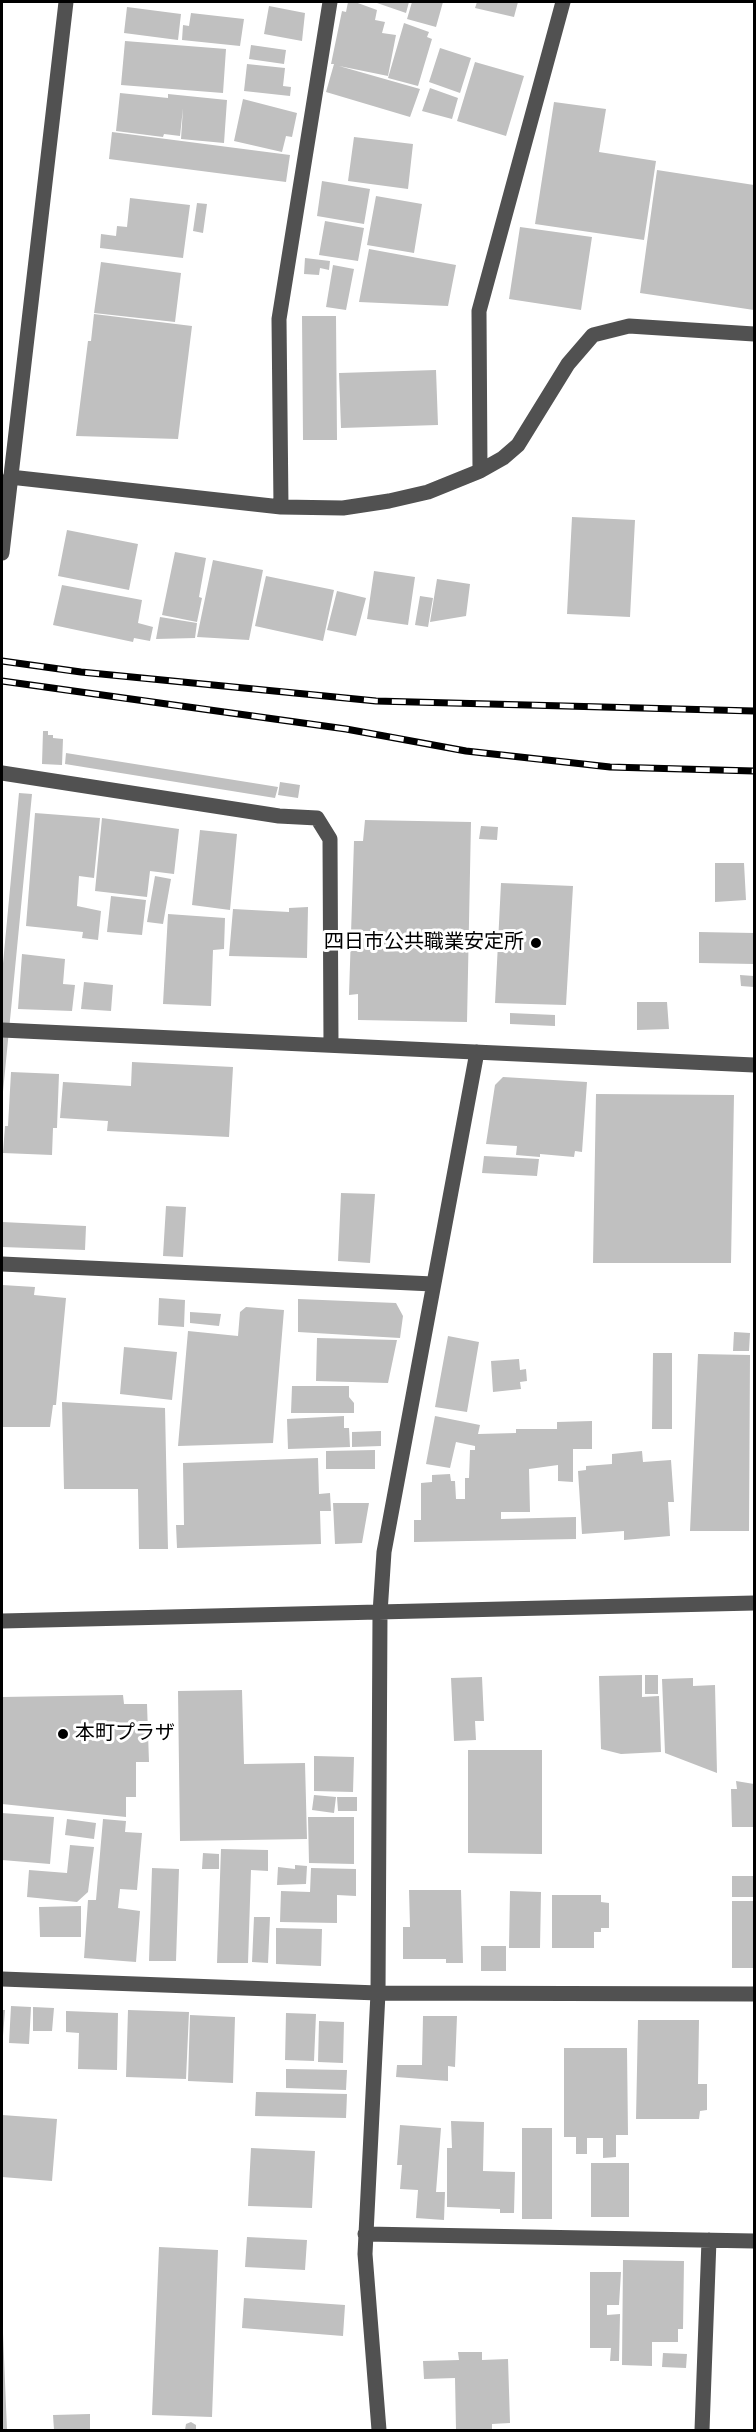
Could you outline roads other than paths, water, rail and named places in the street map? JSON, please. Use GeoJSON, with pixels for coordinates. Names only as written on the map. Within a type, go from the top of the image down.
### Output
{"type":"FeatureCollection","features":[{"type":"Feature","properties":{"kind":"street"},"geometry":{"type":"LineString","coordinates":[[2,553],[10,477],[6,457],[66,2]]}},
{"type":"Feature","properties":{"kind":"street"},"geometry":{"type":"LineString","coordinates":[[281,507],[279,319],[330,2]]}},
{"type":"Feature","properties":{"kind":"street"},"geometry":{"type":"LineString","coordinates":[[480,471],[479,311],[563,2]]}},
{"type":"Feature","properties":{"kind":"street"},"geometry":{"type":"LineString","coordinates":[[10,477],[281,507],[343,508],[389,501],[428,492],[480,471],[503,458],[518,445],[568,364],[593,335],[628,326],[754,334]]}},
{"type":"Feature","properties":{"kind":"street"},"geometry":{"type":"LineString","coordinates":[[2,773],[279,816],[317,818],[330,839],[331,1045]]}},
{"type":"Feature","properties":{"kind":"street"},"geometry":{"type":"LineString","coordinates":[[2,1030],[754,1065]]}},
{"type":"Feature","properties":{"kind":"street"},"geometry":{"type":"LineString","coordinates":[[379,2430],[365,2234],[378,1993],[380,1613],[384,1552],[432,1284],[477,1052]]}},
{"type":"Feature","properties":{"kind":"street"},"geometry":{"type":"LineString","coordinates":[[2,1264],[432,1284]]}},
{"type":"Feature","properties":{"kind":"street"},"geometry":{"type":"LineString","coordinates":[[2,1621],[754,1603]]}},
{"type":"Feature","properties":{"kind":"street"},"geometry":{"type":"LineString","coordinates":[[2,1979],[378,1993],[754,1994]]}},
{"type":"Feature","properties":{"kind":"street"},"geometry":{"type":"LineString","coordinates":[[365,2234],[754,2241]]}},
{"type":"Feature","properties":{"kind":"street"},"geometry":{"type":"LineString","coordinates":[[702,2430],[709,2240]]}},
{"type":"Feature","properties":{"kind":"railway"},"geometry":{"type":"LineString","coordinates":[[2,661],[81,672],[376,701],[754,711]]}},
{"type":"Feature","properties":{"kind":"railway"},"geometry":{"type":"LineString","coordinates":[[2,681],[346,729],[466,751],[610,767],[754,771]]}},
{"type":"Feature","properties":{"kind":"place","name":"四日市公共職業安定所"},"geometry":{"type":"Point","coordinates":[536,943]}},
{"type":"Feature","properties":{"kind":"place","name":"本町プラザ"},"geometry":{"type":"Point","coordinates":[63,1734]}}]}
